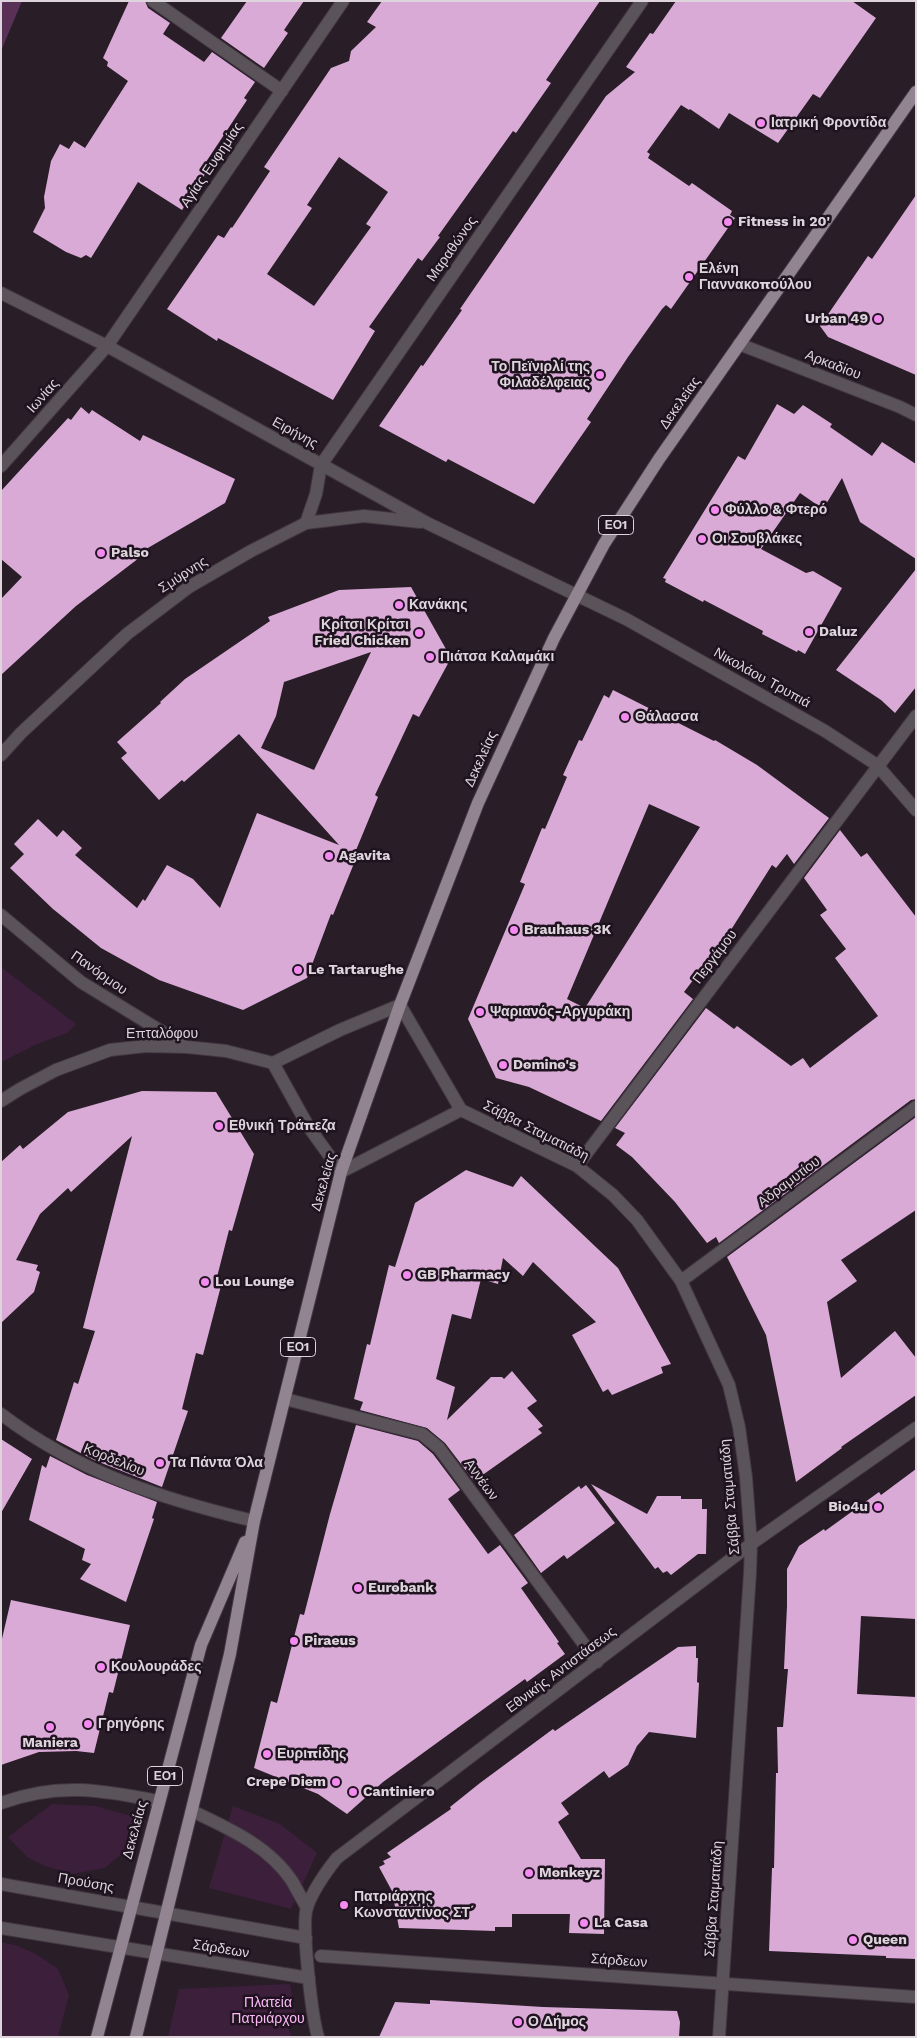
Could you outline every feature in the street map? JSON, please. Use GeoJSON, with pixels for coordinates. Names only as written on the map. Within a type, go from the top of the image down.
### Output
{"type":"FeatureCollection","features":[{"type":"Feature","properties":{"kind":"main road","name":"Δεκελείας"},"geometry":{"type":"LineString","coordinates":[[136,2037],[230,1654],[254,1521],[341,1172],[400,1005],[478,803],[576,594],[604,544],[659,459],[916,92]]}},
{"type":"Feature","properties":{"kind":"main road","name":"Δεκελείας"},"geometry":{"type":"LineString","coordinates":[[97,2037],[200,1645],[254,1521]]}},
{"type":"Feature","properties":{"kind":"street"},"geometry":{"type":"LineString","coordinates":[[154,1],[282,91]]}},
{"type":"Feature","properties":{"kind":"street","name":"Αγίας Ευφημίας"},"geometry":{"type":"LineString","coordinates":[[107,346],[343,1]]}},
{"type":"Feature","properties":{"kind":"street","name":"Μαραθώνος"},"geometry":{"type":"LineString","coordinates":[[306,523],[316,494],[321,465],[642,1]]}},
{"type":"Feature","properties":{"kind":"street","name":"Ειρήνης"},"geometry":{"type":"LineString","coordinates":[[1,293],[107,346],[427,523],[576,594]]}},
{"type":"Feature","properties":{"kind":"street","name":"Αρκαδίου"},"geometry":{"type":"LineString","coordinates":[[739,344],[916,415]]}},
{"type":"Feature","properties":{"kind":"street","name":"Ιωνίας"},"geometry":{"type":"LineString","coordinates":[[1,466],[107,346]]}},
{"type":"Feature","properties":{"kind":"street","name":"Σμύρνης"},"geometry":{"type":"LineString","coordinates":[[1,756],[21,733],[127,634],[189,587],[251,551],[306,523],[364,516],[427,523]]}},
{"type":"Feature","properties":{"kind":"street","name":"Νικολάου Τρυπιά"},"geometry":{"type":"LineString","coordinates":[[576,594],[626,619],[825,731],[877,765],[916,810]]}},
{"type":"Feature","properties":{"kind":"street","name":"Περγάμου"},"geometry":{"type":"LineString","coordinates":[[577,1166],[877,765],[916,716]]}},
{"type":"Feature","properties":{"kind":"street","name":"Πανόρμου"},"geometry":{"type":"LineString","coordinates":[[1,915],[81,982],[187,1047]]}},
{"type":"Feature","properties":{"kind":"street"},"geometry":{"type":"LineString","coordinates":[[341,1172],[308,1126],[273,1063],[340,1030],[400,1005]]}},
{"type":"Feature","properties":{"kind":"street","name":"Σάββα Σταματιάδη"},"geometry":{"type":"LineString","coordinates":[[400,1005],[460,1110],[577,1166],[613,1195],[637,1220],[681,1281],[729,1385],[739,1427],[746,1477],[751,1544],[719,2037]]}},
{"type":"Feature","properties":{"kind":"street","name":"Επταλόφου"},"geometry":{"type":"LineString","coordinates":[[1,1101],[56,1070],[110,1050],[146,1046],[187,1047],[226,1051],[273,1063]]}},
{"type":"Feature","properties":{"kind":"street","name":"Αδραμυτίου"},"geometry":{"type":"LineString","coordinates":[[681,1281],[916,1107]]}},
{"type":"Feature","properties":{"kind":"street","name":"Σάββα Σταματιάδη"},"geometry":{"type":"LineString","coordinates":[[341,1172],[460,1110]]}},
{"type":"Feature","properties":{"kind":"street","name":"Αννέων"},"geometry":{"type":"LineString","coordinates":[[284,1399],[422,1434],[439,1448],[597,1662]]}},
{"type":"Feature","properties":{"kind":"street","name":"Κορδελίου"},"geometry":{"type":"LineString","coordinates":[[1,1414],[63,1455],[99,1473],[198,1507],[254,1521]]}},
{"type":"Feature","properties":{"kind":"street","name":"Εθνικής Αντιστάσεως"},"geometry":{"type":"LineString","coordinates":[[318,2037],[306,1938],[307,1908],[322,1876],[337,1858],[751,1544],[916,1428]]}},
{"type":"Feature","properties":{"kind":"street"},"geometry":{"type":"LineString","coordinates":[[1,1803],[56,1790],[80,1789],[121,1794],[158,1802]]}},
{"type":"Feature","properties":{"kind":"street"},"geometry":{"type":"LineString","coordinates":[[192,1811],[235,1833],[271,1857],[291,1880],[307,1908]]}},
{"type":"Feature","properties":{"kind":"street","name":"Προύσης"},"geometry":{"type":"LineString","coordinates":[[1,1884],[166,1913]]}},
{"type":"Feature","properties":{"kind":"street","name":"Σάρδεων"},"geometry":{"type":"LineString","coordinates":[[166,1913],[306,1938]]}},
{"type":"Feature","properties":{"kind":"street"},"geometry":{"type":"LineString","coordinates":[[1,1928],[157,1953]]}},
{"type":"Feature","properties":{"kind":"street","name":"Σάρδεων"},"geometry":{"type":"LineString","coordinates":[[157,1953],[310,1982]]}},
{"type":"Feature","properties":{"kind":"street","name":"Σάρδεων"},"geometry":{"type":"LineString","coordinates":[[321,1956],[916,1997]]}},
{"type":"Feature","properties":{"kind":"green space"},"geometry":{"type":"Polygon","coordinates":[[[1,967],[76,1024],[67,1033],[37,1044],[1,1062],[1,967]]]}},
{"type":"Feature","properties":{"kind":"green space"},"geometry":{"type":"Polygon","coordinates":[[[52,1804],[96,1806],[145,1820],[136,1841],[105,1868],[73,1874],[45,1866],[27,1857],[8,1837],[52,1804]]]}},
{"type":"Feature","properties":{"kind":"green space"},"geometry":{"type":"Polygon","coordinates":[[[233,1806],[280,1824],[317,1853],[291,1909],[209,1888],[233,1806]]]}},
{"type":"Feature","properties":{"kind":"green space"},"geometry":{"type":"Polygon","coordinates":[[[1,1942],[18,1946],[36,1954],[58,1969],[69,1995],[58,2037],[1,2037],[1,1942]]]}},
{"type":"Feature","properties":{"kind":"green space","name":"Πλατεία Πατριάρχου"},"geometry":{"type":"Polygon","coordinates":[[[290,1984],[297,2022],[288,2028],[292,2037],[168,2037],[179,1989],[290,1984]]]}},
{"type":"Feature","properties":{"kind":"shaded area"},"geometry":{"type":"Polygon","coordinates":[[[1,1],[22,1],[1,51],[1,1]]]}},
{"type":"Feature","properties":{"kind":"building"},"geometry":{"type":"Polygon","coordinates":[[[129,1],[145,1],[148,8],[170,23],[163,34],[204,62],[212,52],[255,82],[244,98],[247,100],[202,168],[207,171],[182,210],[138,182],[91,258],[86,255],[81,258],[66,252],[33,232],[45,208],[44,197],[51,161],[60,144],[69,149],[74,141],[85,148],[128,81],[107,66],[108,62],[103,58],[129,1]]]}},
{"type":"Feature","properties":{"kind":"building"},"geometry":{"type":"Polygon","coordinates":[[[247,1],[304,1],[284,30],[288,33],[264,68],[221,38],[247,1]]]}},
{"type":"Feature","properties":{"kind":"building"},"geometry":{"type":"Polygon","coordinates":[[[382,1],[600,1],[546,80],[551,83],[516,133],[513,131],[438,236],[440,237],[422,261],[418,258],[369,327],[375,331],[333,400],[218,338],[217,341],[167,309],[218,235],[224,238],[232,228],[270,171],[264,167],[331,68],[349,61],[351,51],[376,27],[367,22],[382,1]],[[339,157],[307,205],[312,208],[267,274],[314,306],[371,227],[366,224],[388,192],[339,157]]]}},
{"type":"Feature","properties":{"kind":"building"},"geometry":{"type":"Polygon","coordinates":[[[676,1],[852,1],[876,18],[820,98],[813,94],[778,143],[729,113],[719,129],[681,105],[647,152],[650,154],[648,158],[689,186],[692,183],[732,211],[730,215],[735,218],[671,309],[666,305],[662,309],[628,357],[587,419],[591,422],[534,504],[448,459],[446,462],[379,426],[462,310],[460,309],[606,96],[635,72],[626,67],[650,33],[653,34],[676,1]]]}},
{"type":"Feature","properties":{"kind":"building"},"geometry":{"type":"Polygon","coordinates":[[[916,195],[916,375],[828,337],[820,326],[868,256],[872,259],[916,195]]]}},
{"type":"Feature","properties":{"kind":"building"},"geometry":{"type":"Polygon","coordinates":[[[777,404],[794,414],[803,405],[832,424],[830,427],[872,456],[882,442],[916,464],[916,559],[860,522],[842,478],[823,509],[800,493],[761,549],[806,573],[813,571],[842,588],[805,654],[798,650],[797,652],[762,634],[763,631],[665,582],[666,579],[663,578],[738,456],[745,460],[777,404]]]}},
{"type":"Feature","properties":{"kind":"building"},"geometry":{"type":"Polygon","coordinates":[[[81,407],[89,414],[92,410],[140,441],[143,435],[235,479],[225,503],[141,552],[143,555],[76,606],[1,675],[1,599],[22,577],[1,559],[1,491],[68,418],[71,420],[81,407]]]}},
{"type":"Feature","properties":{"kind":"building"},"geometry":{"type":"Polygon","coordinates":[[[916,569],[916,687],[895,713],[881,700],[836,670],[916,569]]]}},
{"type":"Feature","properties":{"kind":"building"},"geometry":{"type":"Polygon","coordinates":[[[411,587],[451,658],[419,717],[413,714],[375,795],[378,797],[354,855],[357,856],[333,915],[331,914],[307,978],[243,1010],[159,980],[101,948],[53,909],[10,868],[24,854],[14,844],[38,819],[57,837],[63,830],[82,848],[75,855],[137,908],[143,899],[145,901],[167,865],[193,879],[220,908],[257,813],[339,845],[239,734],[184,782],[182,780],[159,800],[121,758],[127,753],[117,742],[185,679],[270,621],[268,617],[339,590],[411,587]],[[371,652],[284,682],[276,716],[261,748],[314,770],[371,652]]]}},
{"type":"Feature","properties":{"kind":"building"},"geometry":{"type":"Polygon","coordinates":[[[613,690],[715,740],[757,765],[829,818],[794,864],[787,854],[776,868],[772,865],[729,933],[684,992],[693,999],[601,1121],[529,1087],[496,1078],[468,1019],[525,884],[520,882],[542,828],[545,829],[567,777],[563,775],[579,740],[582,741],[604,695],[609,698],[613,690]],[[649,804],[567,999],[585,1008],[700,827],[649,804]]]}},
{"type":"Feature","properties":{"kind":"building"},"geometry":{"type":"Polygon","coordinates":[[[840,830],[861,857],[867,853],[916,917],[916,1099],[911,1100],[719,1243],[716,1237],[707,1243],[675,1202],[632,1157],[616,1145],[625,1133],[615,1128],[706,1008],[734,1029],[737,1026],[791,1066],[803,1058],[810,1068],[878,1016],[835,958],[846,949],[820,915],[827,910],[804,878],[840,830]]]}},
{"type":"Feature","properties":{"kind":"building"},"geometry":{"type":"Polygon","coordinates":[[[142,1091],[216,1092],[254,1154],[232,1231],[229,1230],[216,1281],[222,1282],[203,1355],[196,1353],[182,1409],[188,1411],[162,1487],[94,1460],[56,1440],[74,1382],[78,1384],[95,1331],[83,1328],[132,1136],[71,1192],[68,1188],[40,1214],[16,1260],[38,1265],[36,1270],[40,1272],[34,1292],[1,1323],[1,1162],[20,1145],[23,1149],[68,1112],[142,1091]]]}},
{"type":"Feature","properties":{"kind":"building"},"geometry":{"type":"Polygon","coordinates":[[[916,1117],[916,1210],[841,1260],[857,1281],[827,1302],[841,1378],[895,1331],[916,1358],[916,1395],[841,1447],[796,1482],[766,1335],[727,1257],[916,1117]]]}},
{"type":"Feature","properties":{"kind":"building"},"geometry":{"type":"Polygon","coordinates":[[[466,1170],[513,1187],[521,1176],[618,1268],[671,1364],[661,1367],[663,1373],[612,1395],[608,1389],[603,1392],[572,1335],[596,1322],[533,1262],[523,1276],[503,1258],[498,1284],[481,1279],[471,1319],[452,1314],[436,1379],[455,1387],[447,1420],[491,1377],[502,1377],[504,1379],[512,1371],[537,1401],[527,1408],[543,1426],[538,1429],[542,1433],[474,1481],[445,1443],[427,1428],[360,1410],[363,1402],[354,1399],[367,1344],[370,1345],[389,1265],[395,1267],[415,1203],[466,1170]]]}},
{"type":"Feature","properties":{"kind":"building"},"geometry":{"type":"Polygon","coordinates":[[[356,1425],[418,1441],[433,1454],[460,1490],[448,1499],[488,1554],[500,1545],[528,1583],[521,1588],[559,1642],[557,1643],[565,1654],[527,1682],[525,1679],[383,1782],[347,1814],[318,1794],[254,1768],[271,1701],[277,1703],[300,1614],[304,1615],[330,1514],[356,1425]]]}},
{"type":"Feature","properties":{"kind":"building"},"geometry":{"type":"Polygon","coordinates":[[[1,1439],[32,1459],[1,1513],[1,1439]]]}},
{"type":"Feature","properties":{"kind":"building"},"geometry":{"type":"Polygon","coordinates":[[[50,1456],[87,1475],[157,1502],[152,1518],[154,1519],[126,1602],[80,1579],[91,1564],[82,1560],[85,1549],[29,1520],[42,1465],[46,1468],[50,1456]]]}},
{"type":"Feature","properties":{"kind":"building"},"geometry":{"type":"Polygon","coordinates":[[[916,1469],[916,1619],[861,1616],[857,1694],[916,1697],[916,1959],[769,1951],[772,1868],[774,1868],[776,1773],[778,1773],[777,1727],[783,1727],[788,1669],[784,1669],[787,1569],[799,1546],[824,1529],[825,1531],[879,1492],[881,1495],[916,1469]]]}},
{"type":"Feature","properties":{"kind":"building"},"geometry":{"type":"Polygon","coordinates":[[[591,1484],[647,1514],[657,1496],[681,1496],[681,1499],[702,1499],[702,1509],[707,1509],[706,1554],[698,1554],[671,1575],[667,1571],[663,1573],[658,1567],[655,1569],[591,1484]]]}},
{"type":"Feature","properties":{"kind":"building"},"geometry":{"type":"Polygon","coordinates":[[[586,1485],[615,1523],[567,1559],[564,1555],[541,1573],[514,1535],[579,1486],[581,1489],[586,1485]]]}},
{"type":"Feature","properties":{"kind":"building"},"geometry":{"type":"Polygon","coordinates":[[[11,1600],[130,1625],[113,1693],[109,1692],[94,1753],[76,1751],[39,1752],[1,1765],[1,1643],[11,1600]]]}},
{"type":"Feature","properties":{"kind":"building"},"geometry":{"type":"Polygon","coordinates":[[[696,1646],[696,1658],[698,1658],[697,1682],[699,1683],[696,1738],[649,1732],[637,1746],[628,1765],[609,1778],[604,1771],[561,1803],[569,1814],[558,1822],[581,1859],[605,1859],[604,1934],[569,1933],[570,1914],[512,1914],[512,1927],[495,1927],[495,1931],[399,1928],[392,1891],[379,1867],[385,1864],[383,1861],[391,1857],[387,1853],[451,1809],[450,1807],[480,1783],[553,1729],[555,1731],[678,1647],[696,1646]]]}},
{"type":"Feature","properties":{"kind":"building"},"geometry":{"type":"Polygon","coordinates":[[[430,2000],[543,2007],[677,2011],[680,2022],[679,2037],[379,2037],[395,2002],[430,2004],[430,2000]]]}},
{"type":"Feature","properties":{"kind":"place","name":"Ιατρική Φροντίδα"},"geometry":{"type":"Point","coordinates":[761,123]}},
{"type":"Feature","properties":{"kind":"place","name":"Fitness in 20'"},"geometry":{"type":"Point","coordinates":[728,222]}},
{"type":"Feature","properties":{"kind":"place","name":"Ελένη Γιαννακοπούλου"},"geometry":{"type":"Point","coordinates":[689,277]}},
{"type":"Feature","properties":{"kind":"place","name":"Urban 49"},"geometry":{"type":"Point","coordinates":[878,319]}},
{"type":"Feature","properties":{"kind":"place","name":"Το Πεϊνιρλί της Φιλαδέλφειας"},"geometry":{"type":"Point","coordinates":[600,375]}},
{"type":"Feature","properties":{"kind":"place","name":"Φύλλο & Φτερό"},"geometry":{"type":"Point","coordinates":[715,510]}},
{"type":"Feature","properties":{"kind":"place","name":"Οι Σουβλάκες"},"geometry":{"type":"Point","coordinates":[702,539]}},
{"type":"Feature","properties":{"kind":"place","name":"Palso"},"geometry":{"type":"Point","coordinates":[101,553]}},
{"type":"Feature","properties":{"kind":"place","name":"Κανάκης"},"geometry":{"type":"Point","coordinates":[399,605]}},
{"type":"Feature","properties":{"kind":"place","name":"Daluz"},"geometry":{"type":"Point","coordinates":[809,632]}},
{"type":"Feature","properties":{"kind":"place","name":"Κρίτσι Κρίτσι Fried Chicken"},"geometry":{"type":"Point","coordinates":[419,633]}},
{"type":"Feature","properties":{"kind":"place","name":"Πιάτσα Καλαμάκι"},"geometry":{"type":"Point","coordinates":[430,657]}},
{"type":"Feature","properties":{"kind":"place","name":"Θάλασσα"},"geometry":{"type":"Point","coordinates":[625,717]}},
{"type":"Feature","properties":{"kind":"place","name":"Agavita"},"geometry":{"type":"Point","coordinates":[329,856]}},
{"type":"Feature","properties":{"kind":"place","name":"Brauhaus 3K"},"geometry":{"type":"Point","coordinates":[514,930]}},
{"type":"Feature","properties":{"kind":"place","name":"Le Tartarughe"},"geometry":{"type":"Point","coordinates":[298,970]}},
{"type":"Feature","properties":{"kind":"place","name":"Ψαριανός-Αργυράκη"},"geometry":{"type":"Point","coordinates":[480,1012]}},
{"type":"Feature","properties":{"kind":"place","name":"Domino's"},"geometry":{"type":"Point","coordinates":[503,1065]}},
{"type":"Feature","properties":{"kind":"place","name":"Εθνική Τράπεζα"},"geometry":{"type":"Point","coordinates":[219,1126]}},
{"type":"Feature","properties":{"kind":"place","name":"GB Pharmacy"},"geometry":{"type":"Point","coordinates":[407,1275]}},
{"type":"Feature","properties":{"kind":"place","name":"Lou Lounge"},"geometry":{"type":"Point","coordinates":[205,1282]}},
{"type":"Feature","properties":{"kind":"place","name":"Τα Πάντα Όλα"},"geometry":{"type":"Point","coordinates":[160,1463]}},
{"type":"Feature","properties":{"kind":"place","name":"Bio4u"},"geometry":{"type":"Point","coordinates":[878,1507]}},
{"type":"Feature","properties":{"kind":"place","name":"Eurobank"},"geometry":{"type":"Point","coordinates":[358,1588]}},
{"type":"Feature","properties":{"kind":"place","name":"Piraeus"},"geometry":{"type":"Point","coordinates":[294,1641]}},
{"type":"Feature","properties":{"kind":"place","name":"Κουλουράδες"},"geometry":{"type":"Point","coordinates":[101,1667]}},
{"type":"Feature","properties":{"kind":"place","name":"Γρηγόρης"},"geometry":{"type":"Point","coordinates":[88,1724]}},
{"type":"Feature","properties":{"kind":"place","name":"Maniera"},"geometry":{"type":"Point","coordinates":[50,1727]}},
{"type":"Feature","properties":{"kind":"place","name":"Ευριπίδης"},"geometry":{"type":"Point","coordinates":[267,1754]}},
{"type":"Feature","properties":{"kind":"place","name":"Crepe Diem"},"geometry":{"type":"Point","coordinates":[336,1782]}},
{"type":"Feature","properties":{"kind":"place","name":"Cantiniero"},"geometry":{"type":"Point","coordinates":[353,1792]}},
{"type":"Feature","properties":{"kind":"place","name":"Monkeyz"},"geometry":{"type":"Point","coordinates":[529,1873]}},
{"type":"Feature","properties":{"kind":"place","name":"Πατριάρχης Κωνσταντίνος ΣΤ΄"},"geometry":{"type":"Point","coordinates":[344,1905]}},
{"type":"Feature","properties":{"kind":"place","name":"La Casa"},"geometry":{"type":"Point","coordinates":[584,1923]}},
{"type":"Feature","properties":{"kind":"place","name":"Queen"},"geometry":{"type":"Point","coordinates":[853,1940]}},
{"type":"Feature","properties":{"kind":"place","name":"Ο Δήμος"},"geometry":{"type":"Point","coordinates":[518,2022]}}]}
